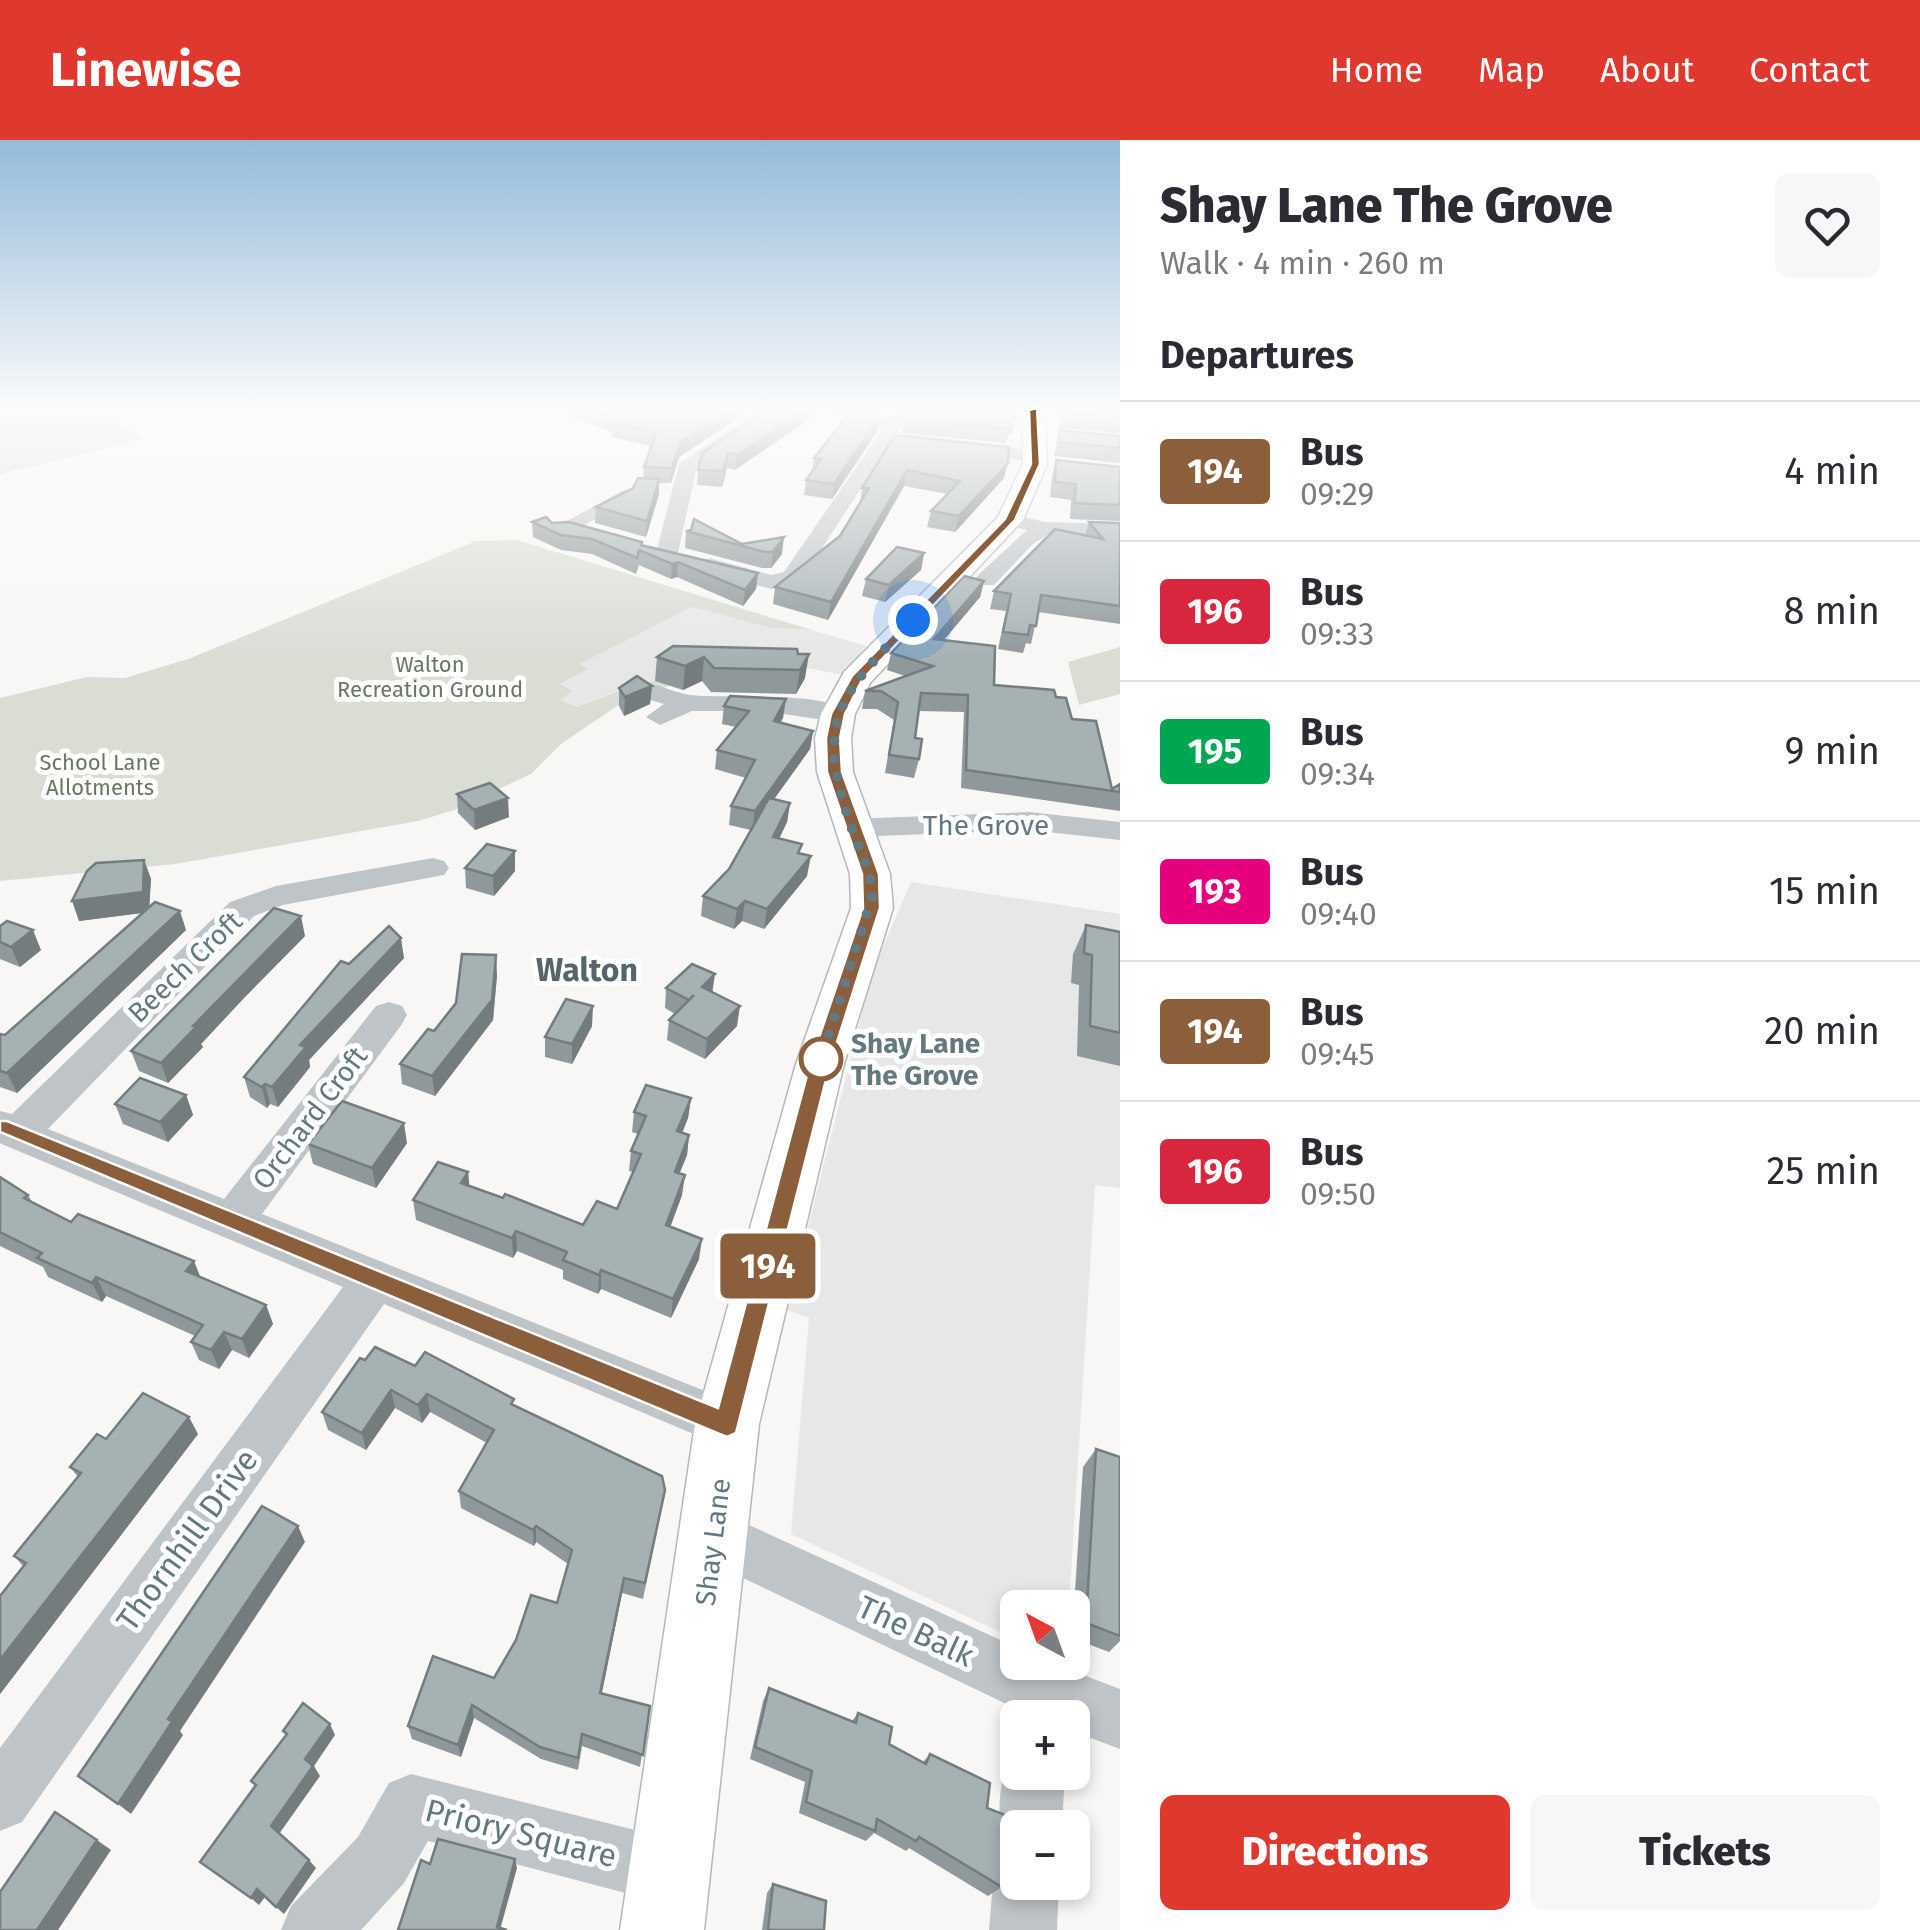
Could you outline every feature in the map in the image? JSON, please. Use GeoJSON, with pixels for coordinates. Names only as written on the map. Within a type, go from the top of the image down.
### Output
{"type":"FeatureCollection","features":[{"type":"Feature","properties":{"kind":"main road","name":"Shay Lane"},"geometry":{"type":"LineString","coordinates":[[666,1901],[727,1424],[820,1064],[872,908],[870,874],[835,772],[833,738],[838,714],[856,678],[1010,520],[1021,494]]}},
{"type":"Feature","properties":{"kind":"street"},"geometry":{"type":"LineString","coordinates":[[678,494],[658,550],[761,580],[788,579],[798,571],[853,494]]}},
{"type":"Feature","properties":{"kind":"street"},"geometry":{"type":"LineString","coordinates":[[601,534],[562,529],[624,496]]}},
{"type":"Feature","properties":{"kind":"street"},"geometry":{"type":"LineString","coordinates":[[1010,520],[1044,528],[1120,530]]}},
{"type":"Feature","properties":{"kind":"street"},"geometry":{"type":"LineString","coordinates":[[986,580],[1026,540],[1044,528]]}},
{"type":"Feature","properties":{"kind":"street"},"geometry":{"type":"LineString","coordinates":[[656,705],[764,703],[838,714]]}},
{"type":"Feature","properties":{"kind":"street","name":"The Grove"},"geometry":{"type":"LineString","coordinates":[[852,828],[1029,821],[1120,831]]}},
{"type":"Feature","properties":{"kind":"street","name":"Beech Croft"},"geometry":{"type":"LineString","coordinates":[[9,1130],[242,909],[276,896],[394,880],[432,868]]}},
{"type":"Feature","properties":{"kind":"street","name":"Orchard Croft"},"geometry":{"type":"LineString","coordinates":[[232,1221],[395,1016]]}},
{"type":"Feature","properties":{"kind":"street"},"geometry":{"type":"LineString","coordinates":[[9,1130],[727,1424]]}},
{"type":"Feature","properties":{"kind":"street","name":"Thornhill Drive"},"geometry":{"type":"LineString","coordinates":[[0,1800],[375,1280]]}},
{"type":"Feature","properties":{"kind":"street","name":"The Balk"},"geometry":{"type":"LineString","coordinates":[[714,1536],[1032,1700]]}},
{"type":"Feature","properties":{"kind":"street","name":"The Balk"},"geometry":{"type":"LineString","coordinates":[[1090,1713],[1120,1719]]}},
{"type":"Feature","properties":{"kind":"street","name":"Priory Square"},"geometry":{"type":"LineString","coordinates":[[315,1930],[369,1880],[398,1839],[411,1805],[666,1901]]}},
{"type":"Feature","properties":{"kind":"street"},"geometry":{"type":"LineString","coordinates":[[1023,1930],[1025,1900]]}},
{"type":"Feature","properties":{"kind":"shaded area"},"geometry":{"type":"Polygon","coordinates":[[[692,607],[771,628],[812,630],[866,646],[843,675],[802,667],[743,670],[612,693],[577,707],[559,699],[559,685],[587,669],[578,665],[692,607]]]}},
{"type":"Feature","properties":{"kind":"shaded area"},"geometry":{"type":"Polygon","coordinates":[[[911,882],[1120,914],[1120,1188],[1095,1185],[1070,1590],[1000,1590],[1000,1632],[791,1534],[809,1318],[787,1310],[873,970],[911,882]]]}},
{"type":"Feature","properties":{"kind":"green space"},"geometry":{"type":"Polygon","coordinates":[[[517,540],[812,630],[771,628],[692,607],[580,664],[588,669],[560,684],[572,691],[560,700],[577,707],[632,686],[731,663],[620,704],[561,744],[531,774],[454,810],[418,821],[175,864],[0,881],[0,698],[87,677],[125,678],[188,659],[476,541],[517,540]]]}},
{"type":"Feature","properties":{"kind":"green space"},"geometry":{"type":"Polygon","coordinates":[[[1120,647],[1120,694],[1079,705],[1068,662],[1120,647]]]}},
{"type":"Feature","properties":{"kind":"building"},"geometry":{"type":"Polygon","coordinates":[[[622,494],[655,494],[647,521],[596,507],[622,494]]]}},
{"type":"Feature","properties":{"kind":"building"},"geometry":{"type":"Polygon","coordinates":[[[866,494],[893,494],[831,602],[775,587],[840,536],[866,494]]]}},
{"type":"Feature","properties":{"kind":"building"},"geometry":{"type":"Polygon","coordinates":[[[948,494],[980,494],[959,516],[931,511],[948,494]]]}},
{"type":"Feature","properties":{"kind":"building"},"geometry":{"type":"Polygon","coordinates":[[[1075,494],[1120,494],[1120,505],[1074,503],[1075,494]]]}},
{"type":"Feature","properties":{"kind":"building"},"geometry":{"type":"Polygon","coordinates":[[[546,517],[552,523],[569,522],[642,542],[641,545],[758,573],[745,590],[678,562],[672,564],[639,550],[637,558],[592,539],[561,535],[532,522],[546,517]]]}},
{"type":"Feature","properties":{"kind":"building"},"geometry":{"type":"Polygon","coordinates":[[[694,519],[742,544],[784,537],[773,552],[765,552],[686,531],[691,530],[694,519]]]}},
{"type":"Feature","properties":{"kind":"building"},"geometry":{"type":"Polygon","coordinates":[[[1089,522],[1120,523],[1120,606],[1041,595],[1036,626],[1030,625],[1028,635],[1003,632],[1011,594],[994,591],[1055,529],[1103,539],[1089,522]]]}},
{"type":"Feature","properties":{"kind":"building"},"geometry":{"type":"Polygon","coordinates":[[[897,547],[924,553],[889,585],[866,579],[897,547]]]}},
{"type":"Feature","properties":{"kind":"building"},"geometry":{"type":"Polygon","coordinates":[[[964,576],[984,581],[934,639],[995,646],[994,685],[1054,690],[1056,697],[1066,698],[1072,719],[1096,721],[1112,789],[1120,784],[1120,792],[966,770],[968,695],[921,693],[915,738],[922,739],[919,759],[889,755],[898,702],[881,691],[865,691],[933,666],[891,653],[964,576]]]}},
{"type":"Feature","properties":{"kind":"building"},"geometry":{"type":"Polygon","coordinates":[[[673,646],[797,649],[798,654],[809,654],[800,670],[714,668],[704,657],[685,666],[657,657],[673,646]]]}},
{"type":"Feature","properties":{"kind":"building"},"geometry":{"type":"Polygon","coordinates":[[[637,676],[652,686],[625,697],[619,688],[637,676]]]}},
{"type":"Feature","properties":{"kind":"building"},"geometry":{"type":"Polygon","coordinates":[[[730,696],[786,699],[774,721],[813,731],[755,811],[731,806],[755,760],[717,750],[749,711],[724,706],[730,696]]]}},
{"type":"Feature","properties":{"kind":"building"},"geometry":{"type":"Polygon","coordinates":[[[490,783],[508,798],[474,810],[457,794],[490,783]]]}},
{"type":"Feature","properties":{"kind":"building"},"geometry":{"type":"Polygon","coordinates":[[[769,798],[790,803],[773,837],[802,844],[798,853],[811,856],[767,909],[745,901],[737,909],[703,896],[729,869],[769,798]]]}},
{"type":"Feature","properties":{"kind":"building"},"geometry":{"type":"Polygon","coordinates":[[[487,844],[515,851],[493,876],[465,868],[487,844]]]}},
{"type":"Feature","properties":{"kind":"building"},"geometry":{"type":"Polygon","coordinates":[[[144,860],[143,892],[72,901],[87,871],[96,863],[144,860]]]}},
{"type":"Feature","properties":{"kind":"building"},"geometry":{"type":"Polygon","coordinates":[[[155,902],[180,911],[7,1073],[0,1071],[0,1034],[5,1035],[155,902]]]}},
{"type":"Feature","properties":{"kind":"building"},"geometry":{"type":"Polygon","coordinates":[[[274,908],[301,916],[161,1063],[131,1051],[274,908]]]}},
{"type":"Feature","properties":{"kind":"building"},"geometry":{"type":"Polygon","coordinates":[[[7,921],[33,930],[11,947],[0,942],[0,926],[7,921]]]}},
{"type":"Feature","properties":{"kind":"building"},"geometry":{"type":"Polygon","coordinates":[[[1086,925],[1120,932],[1120,1033],[1090,1026],[1092,955],[1084,953],[1086,925]]]}},
{"type":"Feature","properties":{"kind":"building"},"geometry":{"type":"Polygon","coordinates":[[[389,926],[401,938],[300,1045],[306,1047],[272,1087],[262,1087],[244,1077],[341,961],[349,964],[389,926]]]}},
{"type":"Feature","properties":{"kind":"building"},"geometry":{"type":"Polygon","coordinates":[[[462,954],[496,955],[492,1000],[432,1076],[400,1064],[428,1029],[434,1031],[456,1003],[462,954]]]}},
{"type":"Feature","properties":{"kind":"building"},"geometry":{"type":"Polygon","coordinates":[[[692,964],[715,974],[702,987],[740,1006],[707,1039],[669,1020],[689,1000],[666,988],[692,964]]]}},
{"type":"Feature","properties":{"kind":"building"},"geometry":{"type":"Polygon","coordinates":[[[566,999],[593,1006],[572,1044],[545,1037],[566,999]]]}},
{"type":"Feature","properties":{"kind":"building"},"geometry":{"type":"Polygon","coordinates":[[[140,1078],[186,1095],[160,1122],[115,1104],[140,1078]]]}},
{"type":"Feature","properties":{"kind":"building"},"geometry":{"type":"Polygon","coordinates":[[[646,1085],[691,1098],[677,1131],[689,1135],[675,1172],[685,1175],[666,1225],[702,1239],[673,1299],[601,1270],[599,1275],[563,1260],[567,1252],[516,1231],[512,1238],[413,1200],[438,1162],[468,1172],[461,1183],[503,1198],[505,1194],[583,1225],[597,1201],[617,1209],[641,1154],[631,1151],[646,1116],[634,1112],[646,1085]]]}},
{"type":"Feature","properties":{"kind":"building"},"geometry":{"type":"Polygon","coordinates":[[[342,1101],[404,1123],[372,1168],[308,1144],[342,1101]]]}},
{"type":"Feature","properties":{"kind":"building"},"geometry":{"type":"Polygon","coordinates":[[[0,1177],[28,1195],[24,1198],[71,1222],[78,1214],[194,1261],[186,1271],[266,1305],[242,1339],[224,1332],[211,1350],[191,1342],[203,1325],[96,1277],[92,1283],[37,1258],[42,1253],[0,1232],[0,1177]]]}},
{"type":"Feature","properties":{"kind":"building"},"geometry":{"type":"Polygon","coordinates":[[[375,1347],[415,1366],[425,1352],[514,1399],[511,1404],[662,1476],[665,1490],[645,1583],[624,1578],[600,1693],[650,1706],[643,1755],[582,1734],[578,1758],[540,1747],[472,1705],[458,1745],[408,1726],[433,1656],[494,1678],[516,1640],[531,1595],[557,1603],[572,1550],[536,1526],[533,1530],[459,1491],[494,1430],[427,1394],[418,1405],[391,1390],[362,1433],[322,1412],[360,1358],[365,1360],[375,1347]]]}},
{"type":"Feature","properties":{"kind":"building"},"geometry":{"type":"Polygon","coordinates":[[[143,1393],[189,1417],[0,1660],[0,1596],[26,1563],[14,1556],[81,1473],[70,1467],[97,1434],[106,1439],[143,1393]]]}},
{"type":"Feature","properties":{"kind":"building"},"geometry":{"type":"Polygon","coordinates":[[[1096,1449],[1120,1457],[1120,1636],[1090,1625],[1088,1590],[1096,1449]]]}},
{"type":"Feature","properties":{"kind":"building"},"geometry":{"type":"Polygon","coordinates":[[[262,1506],[298,1526],[168,1719],[172,1722],[118,1804],[78,1776],[262,1506]]]}},
{"type":"Feature","properties":{"kind":"building"},"geometry":{"type":"Polygon","coordinates":[[[769,1688],[856,1723],[858,1713],[892,1727],[889,1744],[926,1764],[930,1754],[990,1783],[987,1808],[1000,1813],[1000,1886],[919,1837],[916,1841],[877,1819],[875,1831],[806,1802],[812,1771],[755,1747],[769,1688]]]}},
{"type":"Feature","properties":{"kind":"building"},"geometry":{"type":"Polygon","coordinates":[[[303,1703],[330,1724],[305,1759],[313,1766],[271,1826],[309,1860],[276,1907],[257,1889],[251,1898],[200,1862],[256,1785],[251,1781],[287,1734],[283,1731],[303,1703]]]}},
{"type":"Feature","properties":{"kind":"building"},"geometry":{"type":"Polygon","coordinates":[[[55,1812],[97,1840],[37,1930],[0,1930],[0,1892],[55,1812]]]}},
{"type":"Feature","properties":{"kind":"building"},"geometry":{"type":"Polygon","coordinates":[[[438,1839],[515,1859],[497,1927],[507,1930],[398,1930],[421,1860],[430,1864],[438,1839]]]}},
{"type":"Feature","properties":{"kind":"building"},"geometry":{"type":"Polygon","coordinates":[[[773,1884],[826,1901],[824,1930],[768,1930],[773,1884]]]}},
{"type":"Feature","properties":{"kind":"bus line","name":"194"},"geometry":{"type":"LineString","coordinates":[[0,1126],[727,1424],[820,1064],[872,908],[870,874],[835,772],[832,748],[838,714],[856,678],[1010,520],[1022,494]]}},
{"type":"Feature","properties":{"kind":"place","name":"Shay Lane The Grove"},"geometry":{"type":"Point","coordinates":[821,1059]}},
{"type":"Feature","properties":{"kind":"district","name":"Walton"},"geometry":{"type":"Point","coordinates":[587,970]}},
{"type":"Feature","properties":{"kind":"route"},"geometry":{"type":"LineString","coordinates":[[821,1059],[820,1064],[872,908],[873,894],[870,874],[835,772],[832,748],[838,714],[856,678],[913,620]]}},
{"type":"Feature","properties":{"kind":"park label","name":"Walton Recreation Ground"},"geometry":{"type":"Point","coordinates":[430,676]}},
{"type":"Feature","properties":{"kind":"park label","name":"School Lane Allotments"},"geometry":{"type":"Point","coordinates":[100,774]}}]}
